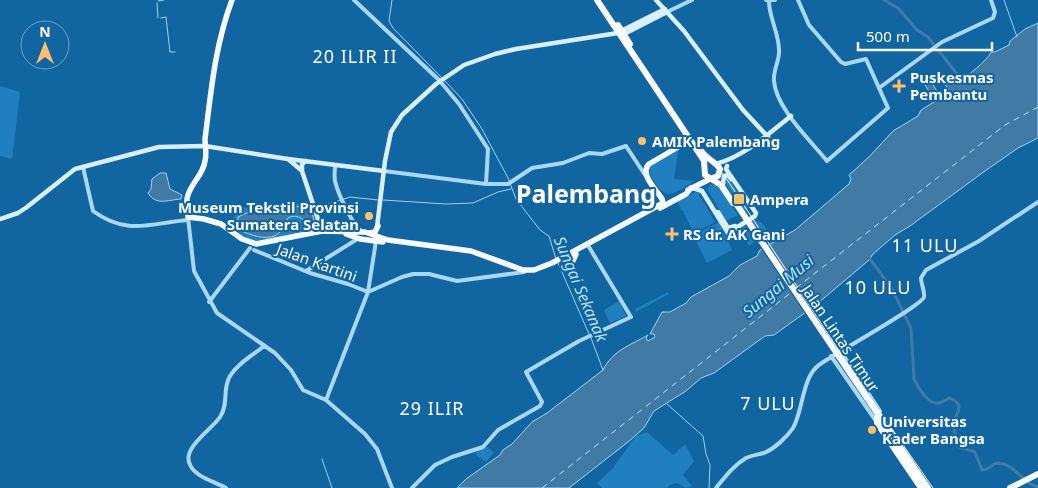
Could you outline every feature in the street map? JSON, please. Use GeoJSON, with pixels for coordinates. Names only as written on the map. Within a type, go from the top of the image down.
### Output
{"type":"FeatureCollection","features":[{"type":"Feature","properties":{"kind":"highway"},"geometry":{"type":"LineString","coordinates":[[596,0],[620,32],[707,158],[715,163],[720,171],[716,178],[710,179],[706,176],[703,159],[620,32],[601,0]]}},
{"type":"Feature","properties":{"kind":"highway"},"geometry":{"type":"LineString","coordinates":[[704,170],[708,164],[715,163]]}},
{"type":"Feature","properties":{"kind":"highway","name":"Jalan Lintas Timur"},"geometry":{"type":"LineString","coordinates":[[720,171],[723,184],[734,203]]}},
{"type":"Feature","properties":{"kind":"highway","name":"Jalan Lintas Timur"},"geometry":{"type":"LineString","coordinates":[[710,179],[721,185],[734,203],[903,454]]}},
{"type":"Feature","properties":{"kind":"highway"},"geometry":{"type":"LineString","coordinates":[[903,454],[926,488]]}},
{"type":"Feature","properties":{"kind":"highway"},"geometry":{"type":"LineString","coordinates":[[903,454],[921,488]]}},
{"type":"Feature","properties":{"kind":"highway"},"geometry":{"type":"LineString","coordinates":[[903,454],[932,488]]}},
{"type":"Feature","properties":{"kind":"highway"},"geometry":{"type":"LineString","coordinates":[[1010,488],[1038,475]]}},
{"type":"Feature","properties":{"kind":"highway"},"geometry":{"type":"LineString","coordinates":[[1015,488],[1027,480]]}},
{"type":"Feature","properties":{"kind":"main road"},"geometry":{"type":"LineString","coordinates":[[234,0],[220,52],[203,170],[186,200],[188,219],[204,219],[221,224],[242,239],[253,244],[253,249],[322,230],[471,251],[510,269],[524,272],[539,272],[686,194],[702,179],[707,158]]}},
{"type":"Feature","properties":{"kind":"main road"},"geometry":{"type":"LineString","coordinates":[[656,0],[668,10],[743,110],[767,136]]}},
{"type":"Feature","properties":{"kind":"main road"},"geometry":{"type":"LineString","coordinates":[[376,239],[389,140],[396,122],[440,80],[464,65],[495,54],[620,32],[668,10]]}},
{"type":"Feature","properties":{"kind":"main road"},"geometry":{"type":"LineString","coordinates":[[720,171],[729,163],[745,156],[791,117]]}},
{"type":"Feature","properties":{"kind":"main road"},"geometry":{"type":"LineString","coordinates":[[662,203],[659,194],[645,175],[646,167],[690,140]]}},
{"type":"Feature","properties":{"kind":"main road"},"geometry":{"type":"LineString","coordinates":[[0,219],[18,213],[71,171],[160,147],[206,148],[384,171]]}},
{"type":"Feature","properties":{"kind":"main road"},"geometry":{"type":"LineString","coordinates":[[288,159],[302,171]]}},
{"type":"Feature","properties":{"kind":"main road"},"geometry":{"type":"LineString","coordinates":[[306,161],[302,164],[302,171],[322,230]]}},
{"type":"Feature","properties":{"kind":"main road"},"geometry":{"type":"LineString","coordinates":[[715,163],[729,163]]}},
{"type":"Feature","properties":{"kind":"main road"},"geometry":{"type":"LineString","coordinates":[[697,185],[704,190],[728,229],[753,214],[726,169],[729,163]]}},
{"type":"Feature","properties":{"kind":"main road"},"geometry":{"type":"LineString","coordinates":[[723,184],[723,176],[729,175]]}},
{"type":"Feature","properties":{"kind":"main road"},"geometry":{"type":"LineString","coordinates":[[697,185],[716,210],[728,233],[755,216],[756,212],[729,175]]}},
{"type":"Feature","properties":{"kind":"main road"},"geometry":{"type":"LineString","coordinates":[[659,194],[672,198],[710,179]]}},
{"type":"Feature","properties":{"kind":"main road"},"geometry":{"type":"LineString","coordinates":[[510,269],[531,270],[557,263],[662,203],[674,201]]}},
{"type":"Feature","properties":{"kind":"main road"},"geometry":{"type":"LineString","coordinates":[[356,234],[375,232],[378,226]]}},
{"type":"Feature","properties":{"kind":"main road"},"geometry":{"type":"LineString","coordinates":[[367,233],[376,239]]}},
{"type":"Feature","properties":{"kind":"main road"},"geometry":{"type":"LineString","coordinates":[[573,261],[576,254]]}},
{"type":"Feature","properties":{"kind":"street"},"geometry":{"type":"LineString","coordinates":[[353,0],[440,80],[459,104],[488,149],[486,184]]}},
{"type":"Feature","properties":{"kind":"street"},"geometry":{"type":"LineString","coordinates":[[668,10],[692,0]]}},
{"type":"Feature","properties":{"kind":"street"},"geometry":{"type":"LineString","coordinates":[[775,0],[768,0],[780,52],[774,70],[775,86],[791,117],[827,161],[888,108],[866,59],[842,63],[809,25],[798,0]]}},
{"type":"Feature","properties":{"kind":"street"},"geometry":{"type":"LineString","coordinates":[[879,88],[936,46],[993,18],[995,14],[991,0]]}},
{"type":"Feature","properties":{"kind":"street"},"geometry":{"type":"LineString","coordinates":[[384,171],[486,184],[508,184],[532,168],[563,163],[589,153],[602,154],[626,146],[645,175]]}},
{"type":"Feature","properties":{"kind":"street"},"geometry":{"type":"LineString","coordinates":[[308,272],[356,234],[334,180],[335,165]]}},
{"type":"Feature","properties":{"kind":"street"},"geometry":{"type":"LineString","coordinates":[[83,167],[93,211],[108,222],[122,226],[135,226],[188,219],[192,264],[209,302],[221,316],[286,363],[303,390],[326,400],[374,444],[392,488]]}},
{"type":"Feature","properties":{"kind":"street"},"geometry":{"type":"LineString","coordinates":[[716,488],[739,463],[753,455],[768,450],[781,441],[793,428],[810,376],[816,367],[840,350],[876,332],[923,299],[921,278],[931,268],[989,234],[1038,202]]}},
{"type":"Feature","properties":{"kind":"street"},"geometry":{"type":"LineString","coordinates":[[209,302],[253,249],[242,239]]}},
{"type":"Feature","properties":{"kind":"street"},"geometry":{"type":"LineString","coordinates":[[326,400],[368,292],[376,239]]}},
{"type":"Feature","properties":{"kind":"street"},"geometry":{"type":"LineString","coordinates":[[412,488],[435,465],[452,457],[483,447],[497,431],[542,405],[526,372],[585,338],[631,317],[589,245]]}},
{"type":"Feature","properties":{"kind":"street","name":"Jalan Kartini"},"geometry":{"type":"LineString","coordinates":[[253,249],[308,272],[368,292]]}},
{"type":"Feature","properties":{"kind":"street"},"geometry":{"type":"LineString","coordinates":[[368,292],[402,277],[414,274],[429,274],[457,281],[510,269]]}},
{"type":"Feature","properties":{"kind":"street"},"geometry":{"type":"LineString","coordinates":[[370,280],[380,287]]}},
{"type":"Feature","properties":{"kind":"street"},"geometry":{"type":"LineString","coordinates":[[226,488],[193,470],[189,464],[188,455],[193,445],[214,425],[223,412],[226,384],[230,376],[240,364],[264,346]]}},
{"type":"Feature","properties":{"kind":"street"},"geometry":{"type":"LineString","coordinates":[[840,350],[880,419]]}},
{"type":"Feature","properties":{"kind":"street"},"geometry":{"type":"LineString","coordinates":[[832,356],[880,419]]}},
{"type":"Feature","properties":{"kind":"shaded area"},"geometry":{"type":"Polygon","coordinates":[[[0,86],[20,92],[12,159],[0,156],[0,86]]]}},
{"type":"Feature","properties":{"kind":"shaded area"},"geometry":{"type":"Polygon","coordinates":[[[687,144],[678,151],[674,179],[695,181],[679,191],[669,194],[665,193],[649,174],[651,165],[687,144]]]}},
{"type":"Feature","properties":{"kind":"shaded area"},"geometry":{"type":"Polygon","coordinates":[[[729,178],[748,208],[744,212],[724,182],[729,178]]]}},
{"type":"Feature","properties":{"kind":"shaded area"},"geometry":{"type":"Polygon","coordinates":[[[711,184],[719,186],[738,215],[726,221],[707,189],[711,184]]]}},
{"type":"Feature","properties":{"kind":"shaded area"},"geometry":{"type":"Polygon","coordinates":[[[695,192],[700,193],[702,205],[703,201],[715,222],[694,233],[677,201],[695,192]]]}},
{"type":"Feature","properties":{"kind":"shaded area"},"geometry":{"type":"Polygon","coordinates":[[[303,203],[312,206],[314,209],[318,216],[321,230],[252,242],[238,231],[233,223],[236,213],[242,208],[303,203]]]}},
{"type":"Feature","properties":{"kind":"shaded area"},"geometry":{"type":"Polygon","coordinates":[[[756,220],[762,223],[769,233],[762,238],[750,221],[756,220]]]}},
{"type":"Feature","properties":{"kind":"shaded area"},"geometry":{"type":"Polygon","coordinates":[[[719,222],[732,250],[707,263],[693,235],[719,222]]]}},
{"type":"Feature","properties":{"kind":"shaded area"},"geometry":{"type":"Polygon","coordinates":[[[744,224],[755,242],[749,246],[741,232],[744,224]]]}},
{"type":"Feature","properties":{"kind":"shaded area"},"geometry":{"type":"Polygon","coordinates":[[[668,292],[669,294],[636,312],[635,309],[668,292]]]}},
{"type":"Feature","properties":{"kind":"shaded area"},"geometry":{"type":"Polygon","coordinates":[[[619,301],[626,316],[610,323],[604,310],[619,301]]]}},
{"type":"Feature","properties":{"kind":"shaded area"},"geometry":{"type":"Polygon","coordinates":[[[647,432],[673,455],[685,444],[694,461],[683,475],[692,486],[686,488],[677,483],[667,488],[602,488],[597,483],[612,469],[636,436],[647,432]]]}},
{"type":"Feature","properties":{"kind":"shaded area"},"geometry":{"type":"Polygon","coordinates":[[[487,447],[494,452],[486,462],[477,456],[475,451],[487,447]]]}},
{"type":"Feature","properties":{"kind":"water","name":"Sungai Musi"},"geometry":{"type":"Polygon","coordinates":[[[1038,23],[1038,138],[1018,148],[895,235],[817,304],[774,335],[765,336],[714,373],[701,378],[686,391],[654,411],[644,428],[569,488],[457,488],[466,479],[500,455],[532,422],[547,413],[603,370],[617,353],[648,335],[646,338],[648,341],[655,337],[654,334],[650,334],[662,312],[670,312],[686,303],[691,297],[729,276],[740,265],[757,256],[760,250],[795,230],[849,184],[851,179],[849,175],[893,131],[918,116],[921,110],[934,102],[925,85],[927,81],[931,82],[939,94],[944,96],[949,91],[945,84],[946,81],[952,79],[958,83],[982,63],[991,52],[1009,45],[1010,41],[1025,29],[1038,23]]]}},
{"type":"Feature","properties":{"kind":"water"},"geometry":{"type":"Polygon","coordinates":[[[160,173],[166,173],[170,189],[182,195],[181,199],[158,201],[151,197],[148,193],[151,189],[152,179],[160,173]]]}},
{"type":"Feature","properties":{"kind":"water"},"geometry":{"type":"Polygon","coordinates":[[[295,206],[311,209],[315,224],[292,216],[288,218],[284,228],[272,237],[246,233],[238,225],[238,217],[253,210],[263,212],[295,206]]]}},
{"type":"Feature","properties":{"kind":"pier"},"geometry":{"type":"Polygon","coordinates":[[[765,244],[811,312],[806,315],[760,247],[765,244]]]}},
{"type":"Feature","properties":{"kind":"waterway"},"geometry":{"type":"LineString","coordinates":[[158,1],[164,0]]}},
{"type":"Feature","properties":{"kind":"waterway","name":"Sungai Sekanak"},"geometry":{"type":"LineString","coordinates":[[392,0],[389,21],[393,28],[442,78]]}},
{"type":"Feature","properties":{"kind":"waterway"},"geometry":{"type":"LineString","coordinates":[[884,0],[898,8],[917,30],[928,37],[964,83]]}},
{"type":"Feature","properties":{"kind":"waterway"},"geometry":{"type":"LineString","coordinates":[[1004,0],[1017,37]]}},
{"type":"Feature","properties":{"kind":"waterway"},"geometry":{"type":"LineString","coordinates":[[157,3],[158,18]]}},
{"type":"Feature","properties":{"kind":"waterway"},"geometry":{"type":"LineString","coordinates":[[161,18],[166,17],[170,52],[175,52]]}},
{"type":"Feature","properties":{"kind":"waterway","name":"Sungai Sekanak"},"geometry":{"type":"LineString","coordinates":[[445,81],[462,99],[482,129],[508,178],[516,199],[540,230],[549,236],[556,259]]}},
{"type":"Feature","properties":{"kind":"waterway"},"geometry":{"type":"LineString","coordinates":[[383,200],[446,204],[473,203],[498,192],[511,189]]}},
{"type":"Feature","properties":{"kind":"waterway"},"geometry":{"type":"LineString","coordinates":[[320,207],[350,197],[378,200]]}},
{"type":"Feature","properties":{"kind":"waterway"},"geometry":{"type":"LineString","coordinates":[[870,259],[892,289],[911,328],[914,379],[918,386],[924,395],[935,403],[950,398],[958,404],[959,410],[954,425],[959,447],[975,452],[982,470],[996,463],[1003,464],[1009,466],[1027,482],[1038,487]]}},
{"type":"Feature","properties":{"kind":"waterway","name":"Sungai Sekanak"},"geometry":{"type":"LineString","coordinates":[[558,263],[589,334]]}},
{"type":"Feature","properties":{"kind":"waterway","name":"Sungai Sekanak"},"geometry":{"type":"LineString","coordinates":[[591,338],[603,370]]}},
{"type":"Feature","properties":{"kind":"waterway"},"geometry":{"type":"LineString","coordinates":[[667,404],[703,436],[710,465],[709,488]]}},
{"type":"Feature","properties":{"kind":"waterway"},"geometry":{"type":"LineString","coordinates":[[322,459],[332,488]]}},
{"type":"Feature","properties":{"kind":"ferry route"},"geometry":{"type":"LineString","coordinates":[[796,288],[1005,125],[1038,107]]}},
{"type":"Feature","properties":{"kind":"ferry route"},"geometry":{"type":"LineString","coordinates":[[542,488],[793,291]]}},
{"type":"Feature","properties":{"kind":"tram line"},"geometry":{"type":"LineString","coordinates":[[597,0],[696,148],[724,175],[865,390],[933,488]]}},
{"type":"Feature","properties":{"kind":"place","name":"Puskesmas Pembantu"},"geometry":{"type":"Point","coordinates":[899,86]}},
{"type":"Feature","properties":{"kind":"place","name":"AMIK Palembang"},"geometry":{"type":"Point","coordinates":[642,141]}},
{"type":"Feature","properties":{"kind":"place","name":"Ampera"},"geometry":{"type":"Point","coordinates":[739,199]}},
{"type":"Feature","properties":{"kind":"place","name":"Museum Tekstil Provinsi Sumatera Selatan"},"geometry":{"type":"Point","coordinates":[369,216]}},
{"type":"Feature","properties":{"kind":"place","name":"RS dr. AK Gani"},"geometry":{"type":"Point","coordinates":[672,234]}},
{"type":"Feature","properties":{"kind":"place","name":"Universitas Kader Bangsa"},"geometry":{"type":"Point","coordinates":[872,430]}},
{"type":"Feature","properties":{"kind":"district","name":"20 ILIR II"},"geometry":{"type":"Point","coordinates":[355,56]}},
{"type":"Feature","properties":{"kind":"district","name":"Palembang"},"geometry":{"type":"Point","coordinates":[586,193]}},
{"type":"Feature","properties":{"kind":"district","name":"11 ULU"},"geometry":{"type":"Point","coordinates":[925,245]}},
{"type":"Feature","properties":{"kind":"district","name":"10 ULU"},"geometry":{"type":"Point","coordinates":[878,287]}},
{"type":"Feature","properties":{"kind":"district","name":"7 ULU"},"geometry":{"type":"Point","coordinates":[768,403]}},
{"type":"Feature","properties":{"kind":"district","name":"29 ILIR"},"geometry":{"type":"Point","coordinates":[432,408]}}]}
